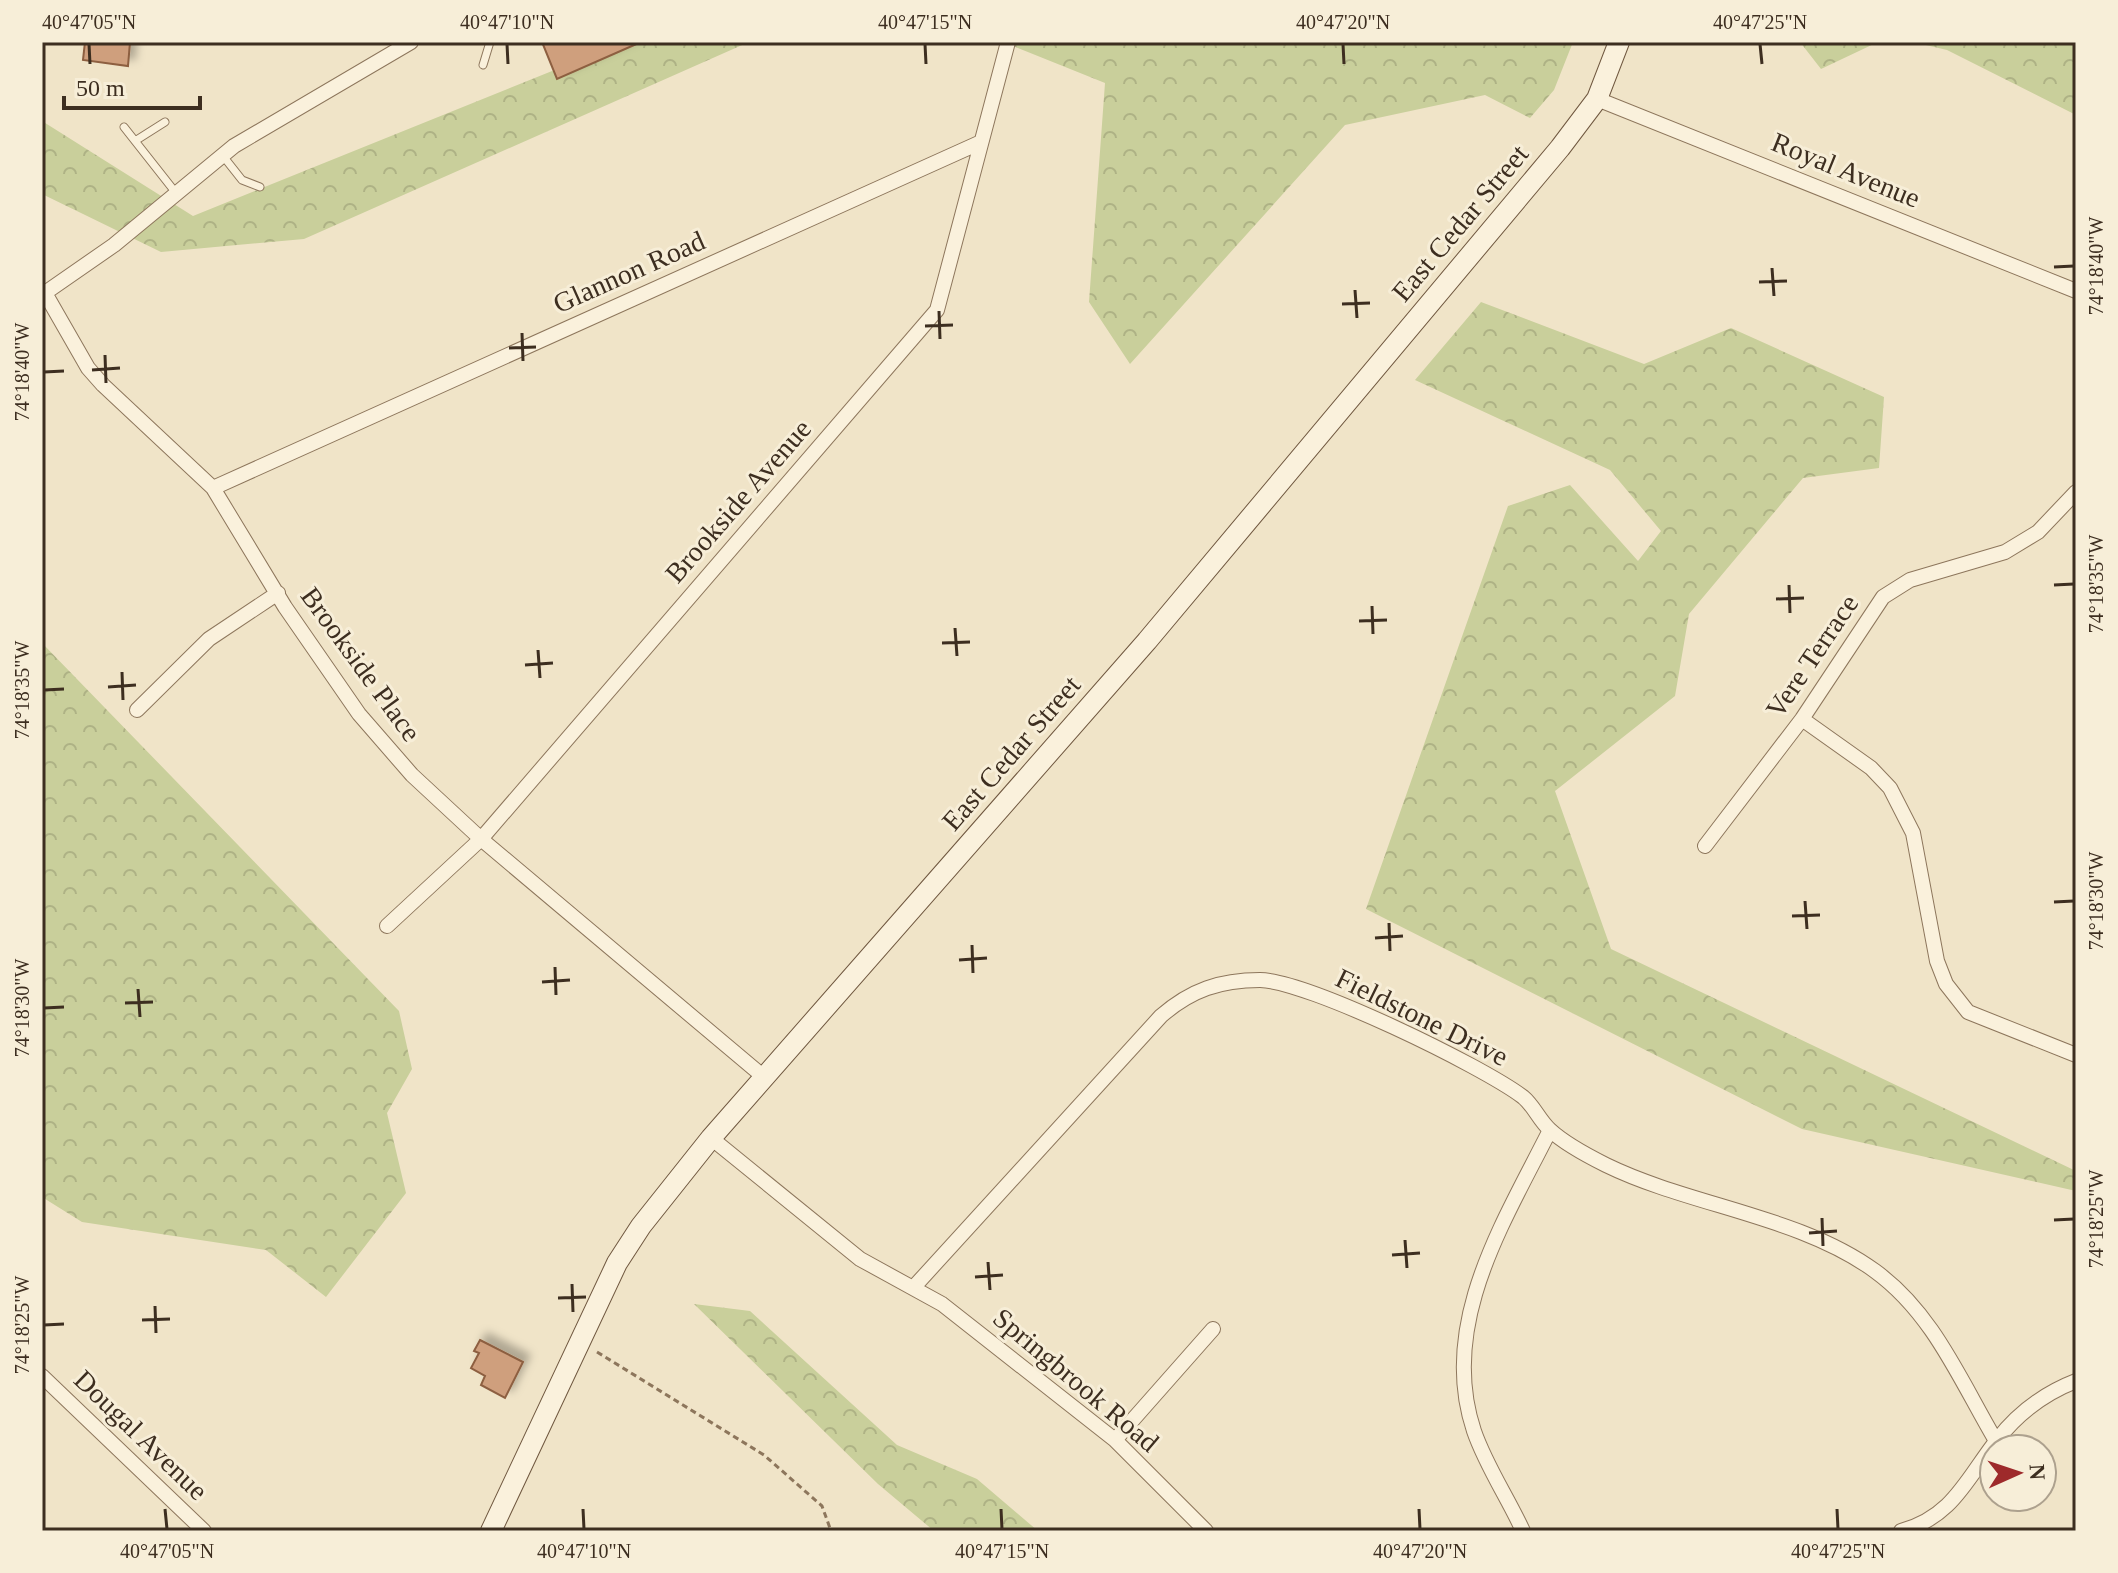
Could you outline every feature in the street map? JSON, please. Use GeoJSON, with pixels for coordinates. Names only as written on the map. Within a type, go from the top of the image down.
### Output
{"type":"FeatureCollection","features":[{"type":"Feature","properties":{"kind":"street"},"geometry":{"type":"LineString","coordinates":[[44,294],[114,245],[222,155],[411,42]]}},
{"type":"Feature","properties":{"kind":"street","name":"Brookside Avenue"},"geometry":{"type":"LineString","coordinates":[[387,926],[481,839],[937,310],[1008,42]]}},
{"type":"Feature","properties":{"kind":"street","name":"East Cedar Street"},"geometry":{"type":"LineString","coordinates":[[491,1531],[578,1340],[641,1226],[711,1138],[1203,574],[1597,99],[1619,42]]}},
{"type":"Feature","properties":{"kind":"street","name":"Royal Avenue"},"geometry":{"type":"LineString","coordinates":[[1597,99],[2076,291]]}},
{"type":"Feature","properties":{"kind":"street","name":"Glannon Road"},"geometry":{"type":"LineString","coordinates":[[213,488],[979,143]]}},
{"type":"Feature","properties":{"kind":"street","name":"Brookside Place"},"geometry":{"type":"LineString","coordinates":[[44,294],[88,368],[213,488],[359,714],[412,775],[481,839],[765,1078]]}},
{"type":"Feature","properties":{"kind":"street","name":"Vere Terrace"},"geometry":{"type":"LineString","coordinates":[[1705,846],[1802,719],[1883,597],[1910,580],[2005,552],[2038,532],[2076,492]]}},
{"type":"Feature","properties":{"kind":"street"},"geometry":{"type":"LineString","coordinates":[[137,710],[209,639],[278,593]]}},
{"type":"Feature","properties":{"kind":"street"},"geometry":{"type":"LineString","coordinates":[[1802,719],[1871,768],[1897,800],[1913,833],[1937,961],[1946,984],[1968,1012],[2076,1055]]}},
{"type":"Feature","properties":{"kind":"street","name":"Fieldstone Drive"},"geometry":{"type":"LineString","coordinates":[[913,1288],[1161,1016],[1186,994],[1224,982],[1263,980],[1308,991],[1463,1061],[1526,1099],[1550,1130],[1603,1163],[1664,1191],[1809,1236],[1873,1269],[1908,1298],[1933,1328],[1992,1433]]}},
{"type":"Feature","properties":{"kind":"street"},"geometry":{"type":"LineString","coordinates":[[1523,1531],[1474,1431],[1464,1388],[1466,1331],[1481,1268],[1550,1130]]}},
{"type":"Feature","properties":{"kind":"street","name":"Springbrook Road"},"geometry":{"type":"LineString","coordinates":[[711,1138],[860,1259],[942,1304],[1115,1440],[1206,1531]]}},
{"type":"Feature","properties":{"kind":"street"},"geometry":{"type":"LineString","coordinates":[[1115,1440],[1213,1329]]}},
{"type":"Feature","properties":{"kind":"street","name":"Dougal Avenue"},"geometry":{"type":"LineString","coordinates":[[42,1376],[204,1531]]}},
{"type":"Feature","properties":{"kind":"street"},"geometry":{"type":"LineString","coordinates":[[2003,1433],[2020,1415],[2055,1389],[2076,1381]]}},
{"type":"Feature","properties":{"kind":"street"},"geometry":{"type":"LineString","coordinates":[[1901,1531],[1947,1506],[1966,1487],[1978,1469]]}},
{"type":"Feature","properties":{"kind":"lane"},"geometry":{"type":"LineString","coordinates":[[483,65],[490,42]]}},
{"type":"Feature","properties":{"kind":"lane"},"geometry":{"type":"LineString","coordinates":[[135,141],[165,122]]}},
{"type":"Feature","properties":{"kind":"lane"},"geometry":{"type":"LineString","coordinates":[[124,127],[176,193]]}},
{"type":"Feature","properties":{"kind":"lane"},"geometry":{"type":"LineString","coordinates":[[222,155],[242,180],[260,187]]}},
{"type":"Feature","properties":{"kind":"path"},"geometry":{"type":"LineString","coordinates":[[578,1340],[672,1395],[764,1455],[822,1506],[831,1531]]}},
{"type":"Feature","properties":{"kind":"green space"},"geometry":{"type":"Polygon","coordinates":[[[624,42],[749,42],[304,239],[161,252],[42,194],[42,121],[193,216],[624,42]]]}},
{"type":"Feature","properties":{"kind":"green space"},"geometry":{"type":"Polygon","coordinates":[[[1003,42],[1573,42],[1554,90],[1530,118],[1485,95],[1345,125],[1130,364],[1089,302],[1105,83],[1003,42]]]}},
{"type":"Feature","properties":{"kind":"green space"},"geometry":{"type":"Polygon","coordinates":[[[1800,42],[1878,42],[1821,69],[1800,42]]]}},
{"type":"Feature","properties":{"kind":"green space"},"geometry":{"type":"Polygon","coordinates":[[[1913,42],[2076,42],[2076,115],[1947,50],[1913,42]]]}},
{"type":"Feature","properties":{"kind":"green space"},"geometry":{"type":"Polygon","coordinates":[[[1481,302],[1644,364],[1731,328],[1884,397],[1879,468],[1803,478],[1689,614],[1675,696],[1555,791],[1611,949],[2076,1171],[2076,1191],[1802,1129],[1366,909],[1508,506],[1570,485],[1638,561],[1661,531],[1610,470],[1415,380],[1481,302]]]}},
{"type":"Feature","properties":{"kind":"green space"},"geometry":{"type":"Polygon","coordinates":[[[42,643],[399,1011],[412,1069],[387,1113],[406,1193],[326,1297],[266,1250],[82,1222],[42,1197],[42,643]]]}},
{"type":"Feature","properties":{"kind":"green space"},"geometry":{"type":"Polygon","coordinates":[[[694,1304],[750,1311],[897,1445],[977,1479],[1038,1531],[934,1531],[878,1484],[694,1304]]]}},
{"type":"Feature","properties":{"kind":"building"},"geometry":{"type":"Polygon","coordinates":[[[85,42],[130,42],[128,66],[83,60],[85,42]]]}},
{"type":"Feature","properties":{"kind":"building"},"geometry":{"type":"Polygon","coordinates":[[[542,42],[641,42],[557,79],[542,42]]]}},
{"type":"Feature","properties":{"kind":"building"},"geometry":{"type":"Polygon","coordinates":[[[480,1340],[523,1362],[505,1398],[481,1385],[485,1376],[471,1368],[479,1353],[474,1351],[480,1340]]]}}]}
